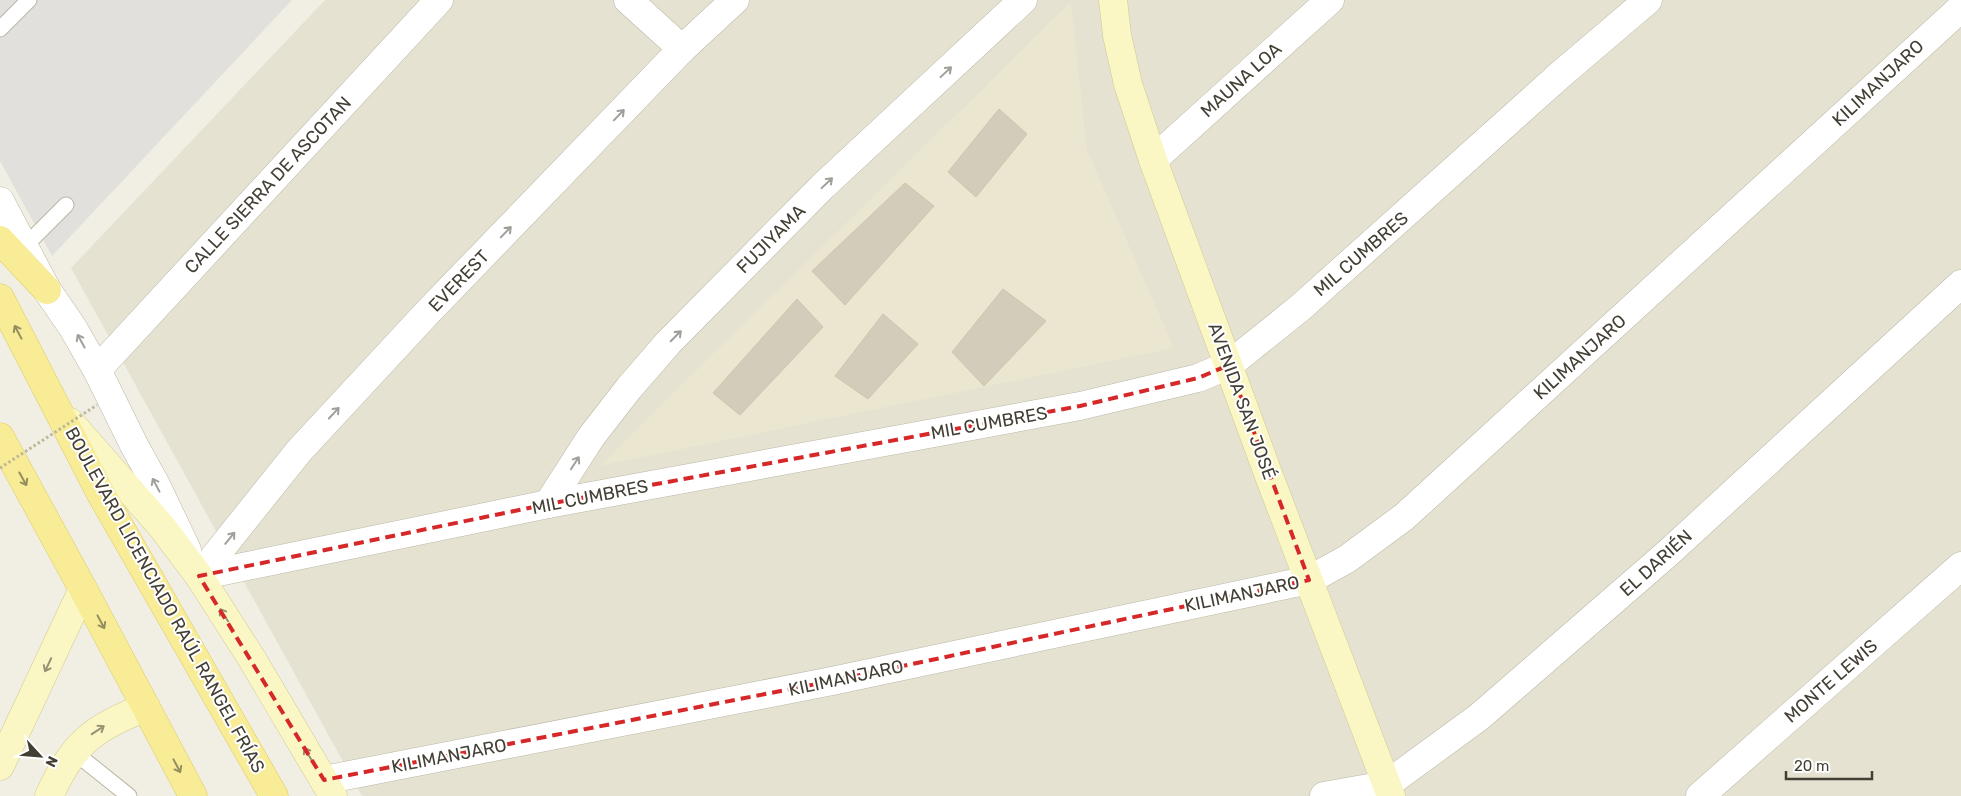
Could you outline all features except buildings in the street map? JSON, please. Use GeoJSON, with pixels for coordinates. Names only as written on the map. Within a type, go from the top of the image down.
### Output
{"type":"FeatureCollection","features":[{"type":"Feature","properties":{"kind":"main road"},"geometry":{"type":"LineString","coordinates":[[12,244],[47,290]]}},
{"type":"Feature","properties":{"kind":"main road","name":"BOULEVARD LICENCIADO RAÚL RANGEL FRÍAS"},"geometry":{"type":"LineString","coordinates":[[0,298],[101,494],[274,796]]}},
{"type":"Feature","properties":{"kind":"main road"},"geometry":{"type":"LineString","coordinates":[[0,437],[193,796]]}},
{"type":"Feature","properties":{"kind":"street","name":"CALLE SIERRA DE ASCOTAN"},"geometry":{"type":"LineString","coordinates":[[97,370],[439,0]]}},
{"type":"Feature","properties":{"kind":"street"},"geometry":{"type":"LineString","coordinates":[[628,0],[682,48]]}},
{"type":"Feature","properties":{"kind":"street","name":"EVEREST"},"geometry":{"type":"LineString","coordinates":[[199,576],[299,451],[428,313],[682,48],[735,0]]}},
{"type":"Feature","properties":{"kind":"street","name":"FUJIYAMA"},"geometry":{"type":"LineString","coordinates":[[548,504],[591,437],[629,388],[668,343],[822,187],[1023,0]]}},
{"type":"Feature","properties":{"kind":"street","name":"AVENIDA SAN JOSÉ"},"geometry":{"type":"LineString","coordinates":[[1112,0],[1117,35],[1128,84],[1153,160],[1388,791]]}},
{"type":"Feature","properties":{"kind":"street","name":"MAUNA LOA"},"geometry":{"type":"LineString","coordinates":[[1153,160],[1330,0]]}},
{"type":"Feature","properties":{"kind":"street","name":"MIL CUMBRES"},"geometry":{"type":"LineString","coordinates":[[199,576],[548,504],[1080,406],[1198,378],[1228,365],[1301,307],[1560,75],[1648,0]]}},
{"type":"Feature","properties":{"kind":"street","name":"KILIMANJARO"},"geometry":{"type":"LineString","coordinates":[[328,788],[1309,580],[1347,559],[1404,517],[1961,8]]}},
{"type":"Feature","properties":{"kind":"street"},"geometry":{"type":"LineString","coordinates":[[0,201],[12,244]]}},
{"type":"Feature","properties":{"kind":"street","name":"EL DARIÉN"},"geometry":{"type":"LineString","coordinates":[[1324,796],[1388,791],[1479,717],[1661,559],[1961,284]]}},
{"type":"Feature","properties":{"kind":"street"},"geometry":{"type":"LineString","coordinates":[[47,290],[73,328],[97,370],[156,485],[199,576]]}},
{"type":"Feature","properties":{"kind":"street"},"geometry":{"type":"LineString","coordinates":[[56,406],[162,527],[199,576],[252,659],[328,788]]}},
{"type":"Feature","properties":{"kind":"street","name":"MONTE LEWIS"},"geometry":{"type":"LineString","coordinates":[[1700,796],[1961,566]]}},
{"type":"Feature","properties":{"kind":"street"},"geometry":{"type":"LineString","coordinates":[[0,766],[83,589]]}},
{"type":"Feature","properties":{"kind":"street"},"geometry":{"type":"LineString","coordinates":[[48,796],[74,752],[98,729],[146,707]]}},
{"type":"Feature","properties":{"kind":"lane"},"geometry":{"type":"LineString","coordinates":[[0,29],[29,0]]}},
{"type":"Feature","properties":{"kind":"lane"},"geometry":{"type":"LineString","coordinates":[[12,244],[66,205]]}},
{"type":"Feature","properties":{"kind":"lane"},"geometry":{"type":"LineString","coordinates":[[74,752],[129,796]]}},
{"type":"Feature","properties":{"kind":"path"},"geometry":{"type":"LineString","coordinates":[[0,468],[97,405]]}},
{"type":"Feature","properties":{"kind":"highlighted area"},"geometry":{"type":"Polygon","coordinates":[[[1229,365],[1309,580],[832,681],[324,780],[199,576],[548,504],[1080,406],[1198,378],[1229,365]]]}},
{"type":"Feature","properties":{"kind":"shaded area"},"geometry":{"type":"Polygon","coordinates":[[[0,0],[292,0],[52,256],[0,161],[0,0]]]}},
{"type":"Feature","properties":{"kind":"shaded area"},"geometry":{"type":"Polygon","coordinates":[[[325,0],[1961,0],[1961,796],[362,796],[71,268],[325,0]]]}},
{"type":"Feature","properties":{"kind":"shaded area"},"geometry":{"type":"Polygon","coordinates":[[[1071,2],[1087,150],[1174,348],[599,466],[1071,2]]]}}]}
